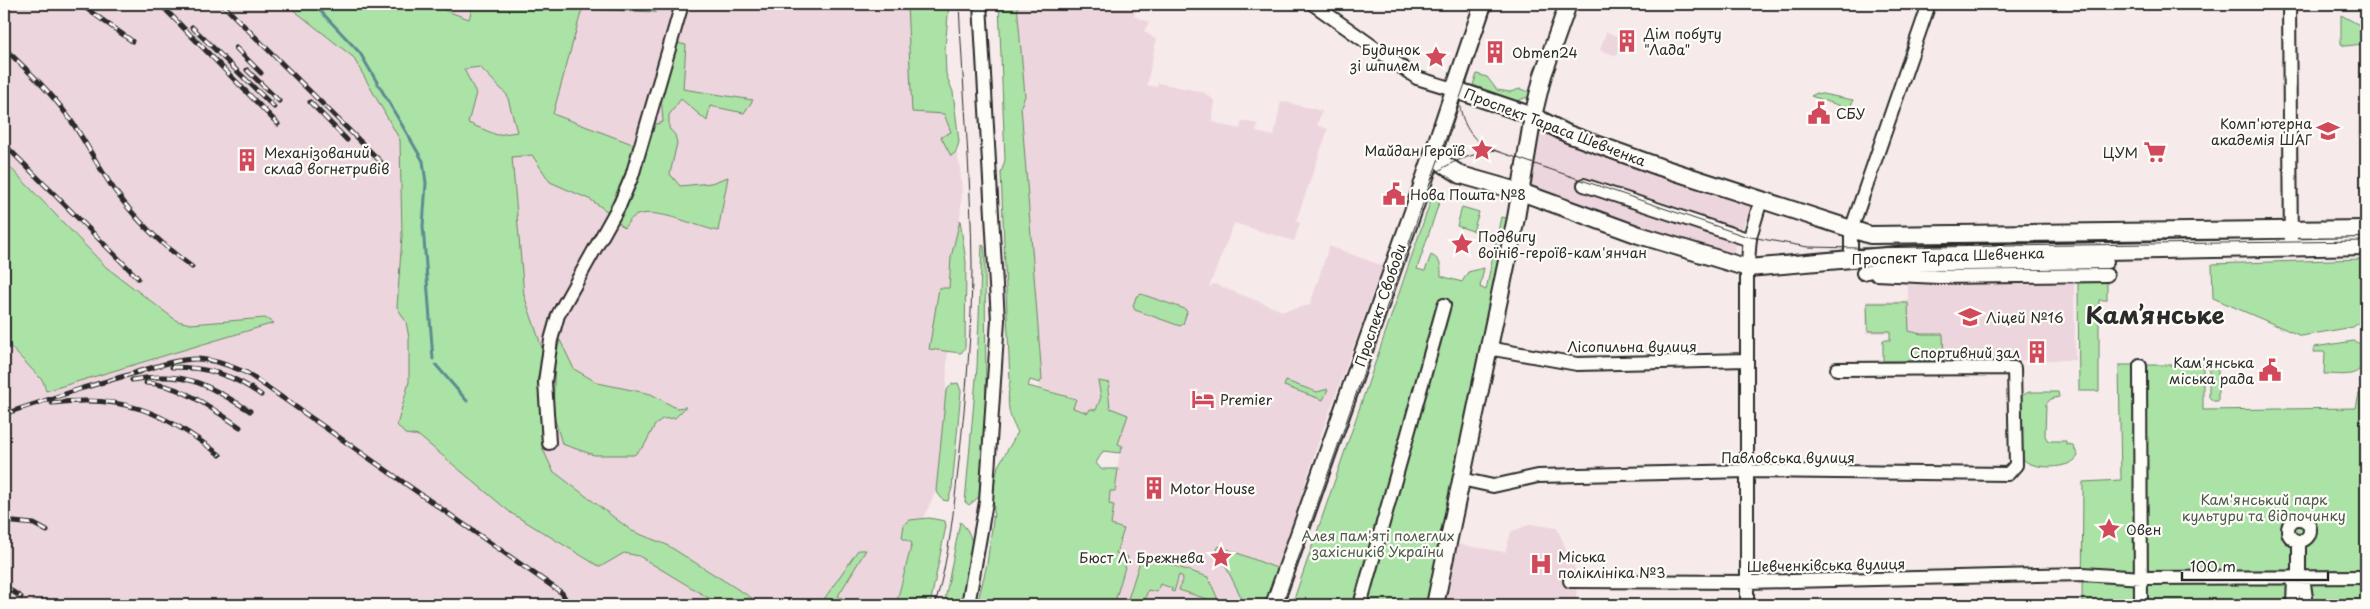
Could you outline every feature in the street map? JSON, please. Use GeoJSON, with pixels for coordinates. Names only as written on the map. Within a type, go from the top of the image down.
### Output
{"type":"FeatureCollection","features":[{"type":"Feature","properties":{"kind":"main road","name":"Проспект Свободи"},"geometry":{"type":"LineString","coordinates":[[1274,605],[1483,4]]}},
{"type":"Feature","properties":{"kind":"main road"},"geometry":{"type":"LineString","coordinates":[[1435,605],[1520,192],[1532,116],[1543,75],[1568,4]]}},
{"type":"Feature","properties":{"kind":"main road","name":"Проспект Тараса Шевченка"},"geometry":{"type":"LineString","coordinates":[[1453,89],[1532,116],[1568,134],[1870,235],[2366,229]]}},
{"type":"Feature","properties":{"kind":"main road","name":"Проспект Тараса Шевченка"},"geometry":{"type":"LineString","coordinates":[[1433,152],[1445,165],[1461,176],[1520,192],[1639,235],[1748,268],[1897,255],[2292,249],[2366,246]]}},
{"type":"Feature","properties":{"kind":"street"},"geometry":{"type":"LineString","coordinates":[[549,443],[545,382],[550,347],[558,315],[620,204],[632,176],[682,4]]}},
{"type":"Feature","properties":{"kind":"street"},"geometry":{"type":"LineString","coordinates":[[968,605],[986,502],[998,320],[980,4]]}},
{"type":"Feature","properties":{"kind":"street"},"geometry":{"type":"LineString","coordinates":[[1313,4],[1417,78],[1453,89]]}},
{"type":"Feature","properties":{"kind":"street"},"geometry":{"type":"LineString","coordinates":[[1851,259],[1851,230],[1929,4]]}},
{"type":"Feature","properties":{"kind":"street"},"geometry":{"type":"LineString","coordinates":[[2289,4],[2292,249]]}},
{"type":"Feature","properties":{"kind":"street"},"geometry":{"type":"LineString","coordinates":[[1584,185],[1750,240]]}},
{"type":"Feature","properties":{"kind":"street"},"geometry":{"type":"LineString","coordinates":[[1747,605],[1748,268],[1750,240],[1761,200]]}},
{"type":"Feature","properties":{"kind":"street"},"geometry":{"type":"LineString","coordinates":[[1899,265],[2107,268],[1898,277],[1863,272],[1899,265]]}},
{"type":"Feature","properties":{"kind":"street"},"geometry":{"type":"LineString","coordinates":[[1360,605],[1444,305]]}},
{"type":"Feature","properties":{"kind":"street","name":"Лісопильна вулиця"},"geometry":{"type":"LineString","coordinates":[[1488,348],[1577,364],[1747,360]]}},
{"type":"Feature","properties":{"kind":"street"},"geometry":{"type":"LineString","coordinates":[[2140,366],[2142,605]]}},
{"type":"Feature","properties":{"kind":"street","name":"Павловська вулиця"},"geometry":{"type":"LineString","coordinates":[[1461,480],[1493,486],[1538,476],[1746,471],[2008,474],[2016,465],[2014,368],[1837,369]]}},
{"type":"Feature","properties":{"kind":"street"},"geometry":{"type":"LineString","coordinates":[[2293,605],[2299,577],[2299,541]]}},
{"type":"Feature","properties":{"kind":"street","name":"Шевченківська вулиця"},"geometry":{"type":"LineString","coordinates":[[1570,581],[1747,582],[2083,574],[2142,578],[2366,576]]}},
{"type":"Feature","properties":{"kind":"street"},"geometry":{"type":"LineString","coordinates":[[2299,577],[2306,605]]}},
{"type":"Feature","properties":{"kind":"shaded area"},"geometry":{"type":"Polygon","coordinates":[[[4,4],[949,4],[945,49],[946,74],[952,133],[960,167],[962,192],[960,220],[951,257],[946,391],[936,491],[912,543],[896,605],[4,605],[4,4]]]}},
{"type":"Feature","properties":{"kind":"shaded area"},"geometry":{"type":"Polygon","coordinates":[[[1017,4],[1139,4],[1134,16],[1149,22],[1144,31],[1156,40],[1147,85],[1157,87],[1158,83],[1203,92],[1215,101],[1212,121],[1222,125],[1240,129],[1242,121],[1258,124],[1256,132],[1274,136],[1281,101],[1322,111],[1317,125],[1328,129],[1296,221],[1300,223],[1294,241],[1234,223],[1209,287],[1214,284],[1283,311],[1310,305],[1329,246],[1383,266],[1318,443],[1267,605],[1113,605],[1128,557],[1116,553],[1111,525],[1114,505],[1109,504],[1110,490],[1115,491],[1119,457],[1123,446],[1118,444],[1114,411],[1108,404],[1110,383],[1098,381],[1101,397],[1096,411],[1089,413],[1073,408],[1075,399],[1039,388],[1042,379],[1021,106],[1025,96],[1017,4]]]}},
{"type":"Feature","properties":{"kind":"shaded area"},"geometry":{"type":"Polygon","coordinates":[[[2360,4],[2366,4],[2366,138],[2358,138],[2360,4]]]}},
{"type":"Feature","properties":{"kind":"shaded area"},"geometry":{"type":"Polygon","coordinates":[[[1606,32],[1623,38],[1617,56],[1600,50],[1606,32]]]}},
{"type":"Feature","properties":{"kind":"shaded area"},"geometry":{"type":"Polygon","coordinates":[[[1534,130],[1751,205],[1731,259],[1525,189],[1534,130]]]}},
{"type":"Feature","properties":{"kind":"shaded area","name":"Ліцей №16"},"geometry":{"type":"Polygon","coordinates":[[[1908,284],[2074,284],[2075,360],[1883,361],[1883,340],[1890,340],[1890,333],[1866,333],[1866,301],[1908,301],[1908,284]]]}},
{"type":"Feature","properties":{"kind":"shaded area"},"geometry":{"type":"Polygon","coordinates":[[[1531,524],[1557,528],[1577,574],[1576,605],[1437,605],[1450,543],[1505,552],[1511,532],[1531,524]]]}},
{"type":"Feature","properties":{"kind":"green space"},"geometry":{"type":"Polygon","coordinates":[[[286,4],[427,4],[469,19],[473,4],[577,4],[656,12],[582,9],[553,114],[643,148],[650,126],[663,122],[661,95],[677,43],[686,45],[683,89],[753,100],[744,113],[710,106],[707,121],[681,99],[669,115],[669,128],[675,135],[677,143],[670,174],[680,186],[711,183],[728,177],[718,231],[665,215],[653,214],[635,216],[624,228],[611,214],[591,200],[550,182],[532,155],[512,157],[524,295],[543,351],[538,379],[542,447],[553,471],[632,531],[667,545],[763,605],[720,605],[639,556],[624,553],[600,567],[511,513],[419,436],[405,434],[397,425],[409,382],[409,338],[406,322],[397,307],[402,236],[400,140],[353,57],[286,4]],[[480,67],[464,69],[476,93],[468,123],[497,135],[517,132],[507,95],[480,67]]]}},
{"type":"Feature","properties":{"kind":"green space"},"geometry":{"type":"Polygon","coordinates":[[[907,4],[949,4],[945,49],[946,74],[953,92],[959,142],[956,152],[951,156],[941,137],[951,132],[944,114],[912,112],[907,4]]]}},
{"type":"Feature","properties":{"kind":"green space"},"geometry":{"type":"Polygon","coordinates":[[[999,4],[1017,4],[1025,96],[1021,106],[1042,379],[1040,383],[1030,380],[1028,386],[1076,399],[1073,408],[1088,413],[1090,409],[1096,410],[1101,397],[1098,381],[1110,383],[1108,389],[1110,408],[1128,415],[1118,444],[1123,446],[1120,453],[1103,451],[1096,463],[1101,469],[1118,469],[1115,491],[1110,491],[1109,504],[1114,505],[1111,525],[1124,529],[1116,553],[1128,557],[1114,605],[977,605],[987,564],[994,513],[993,490],[998,466],[1018,432],[1010,414],[1008,401],[1010,381],[1001,173],[1005,160],[999,4]]]}},
{"type":"Feature","properties":{"kind":"green space"},"geometry":{"type":"Polygon","coordinates":[[[2341,15],[2365,28],[2364,44],[2345,46],[2341,44],[2341,15]]]}},
{"type":"Feature","properties":{"kind":"green space"},"geometry":{"type":"Polygon","coordinates":[[[1477,74],[1487,77],[1497,90],[1510,92],[1520,89],[1530,92],[1528,97],[1516,101],[1473,85],[1477,74]]]}},
{"type":"Feature","properties":{"kind":"green space"},"geometry":{"type":"Polygon","coordinates":[[[1817,93],[1853,100],[1850,109],[1811,96],[1817,93]]]}},
{"type":"Feature","properties":{"kind":"green space"},"geometry":{"type":"Polygon","coordinates":[[[4,161],[106,267],[177,321],[191,324],[265,318],[274,323],[46,391],[43,381],[4,340],[4,161]]]}},
{"type":"Feature","properties":{"kind":"green space","name":"Алея пам'яті полеглих захісників України"},"geometry":{"type":"Polygon","coordinates":[[[1432,197],[1440,200],[1417,269],[1425,271],[1431,255],[1440,263],[1441,276],[1462,282],[1468,272],[1484,268],[1480,287],[1486,290],[1501,217],[1508,218],[1428,605],[1292,605],[1432,197]]]}},
{"type":"Feature","properties":{"kind":"green space"},"geometry":{"type":"Polygon","coordinates":[[[1462,207],[1479,212],[1473,231],[1457,226],[1462,207]]]}},
{"type":"Feature","properties":{"kind":"green space"},"geometry":{"type":"Polygon","coordinates":[[[960,220],[966,262],[965,348],[961,353],[929,349],[939,288],[949,288],[951,257],[960,220]]]}},
{"type":"Feature","properties":{"kind":"green space"},"geometry":{"type":"Polygon","coordinates":[[[982,245],[984,246],[985,257],[986,409],[979,497],[969,505],[965,502],[977,367],[982,245]]]}},
{"type":"Feature","properties":{"kind":"green space"},"geometry":{"type":"Polygon","coordinates":[[[2362,259],[2363,315],[2360,322],[2353,327],[2301,336],[2213,298],[2212,264],[2362,259]]]}},
{"type":"Feature","properties":{"kind":"green space"},"geometry":{"type":"Polygon","coordinates":[[[2078,281],[2107,281],[2107,300],[2099,300],[2099,391],[2079,391],[2078,281]]]}},
{"type":"Feature","properties":{"kind":"green space"},"geometry":{"type":"Polygon","coordinates":[[[1141,294],[1185,309],[1187,312],[1183,324],[1180,326],[1135,310],[1133,306],[1136,297],[1141,294]]]}},
{"type":"Feature","properties":{"kind":"green space"},"geometry":{"type":"Polygon","coordinates":[[[1867,303],[1908,303],[1909,331],[1921,334],[1943,334],[1944,361],[1883,361],[1883,340],[1890,340],[1890,331],[1868,331],[1867,303]]]}},
{"type":"Feature","properties":{"kind":"green space"},"geometry":{"type":"Polygon","coordinates":[[[560,340],[574,369],[598,383],[651,394],[676,408],[686,407],[675,418],[662,419],[655,425],[644,446],[634,455],[594,455],[562,444],[553,413],[555,358],[560,340]]]}},
{"type":"Feature","properties":{"kind":"green space"},"geometry":{"type":"Polygon","coordinates":[[[2354,341],[2361,345],[2364,351],[2363,364],[2360,369],[2344,375],[2324,374],[2325,352],[2314,352],[2314,347],[2354,341]]]}},
{"type":"Feature","properties":{"kind":"green space","name":"Кам'янський парк культури та відпочинку"},"geometry":{"type":"Polygon","coordinates":[[[2119,365],[2203,365],[2203,410],[2356,408],[2359,394],[2366,390],[2366,605],[2082,605],[2083,482],[2121,480],[2119,365]]]}},
{"type":"Feature","properties":{"kind":"green space"},"geometry":{"type":"Polygon","coordinates":[[[2209,365],[2218,365],[2218,401],[2213,401],[2209,397],[2209,365]]]}},
{"type":"Feature","properties":{"kind":"green space"},"geometry":{"type":"Polygon","coordinates":[[[1286,381],[1317,392],[1328,389],[1323,400],[1284,386],[1286,381]]]}},
{"type":"Feature","properties":{"kind":"green space"},"geometry":{"type":"Polygon","coordinates":[[[958,383],[961,391],[952,488],[948,501],[943,500],[936,491],[946,391],[952,384],[958,383]]]}},
{"type":"Feature","properties":{"kind":"green space"},"geometry":{"type":"Polygon","coordinates":[[[2029,392],[2058,392],[2059,397],[2051,399],[2046,404],[2045,436],[2048,441],[2066,441],[2066,444],[2073,445],[2078,456],[2074,461],[2060,466],[2043,467],[2028,463],[2023,459],[2021,396],[2029,392]]]}},
{"type":"Feature","properties":{"kind":"green space"},"geometry":{"type":"Polygon","coordinates":[[[929,518],[945,521],[946,526],[930,605],[896,605],[912,543],[902,538],[904,525],[910,520],[929,518]]]}},
{"type":"Feature","properties":{"kind":"green space"},"geometry":{"type":"Polygon","coordinates":[[[960,522],[967,530],[971,539],[972,561],[970,573],[961,605],[944,605],[960,522]]]}},
{"type":"Feature","properties":{"kind":"green space"},"geometry":{"type":"Polygon","coordinates":[[[1219,546],[1279,569],[1267,605],[1245,605],[1217,549],[1219,546]]]}},
{"type":"Feature","properties":{"kind":"green space"},"geometry":{"type":"Polygon","coordinates":[[[858,550],[866,550],[838,596],[857,605],[820,605],[858,550]]]}},
{"type":"Feature","properties":{"kind":"green space"},"geometry":{"type":"Polygon","coordinates":[[[1142,555],[1208,577],[1217,597],[1216,602],[1179,590],[1183,577],[1179,575],[1174,592],[1171,591],[1172,588],[1160,584],[1157,592],[1148,590],[1144,602],[1152,605],[1126,605],[1142,555]]]}},
{"type":"Feature","properties":{"kind":"waterway"},"geometry":{"type":"LineString","coordinates":[[314,4],[360,53],[423,161],[426,183],[423,226],[433,359]]}},
{"type":"Feature","properties":{"kind":"waterway"},"geometry":{"type":"LineString","coordinates":[[436,365],[467,401]]}},
{"type":"Feature","properties":{"kind":"tram line"},"geometry":{"type":"LineString","coordinates":[[935,605],[944,570],[953,515],[962,436],[971,313],[970,199],[959,4]]}},
{"type":"Feature","properties":{"kind":"tram line"},"geometry":{"type":"LineString","coordinates":[[1282,605],[1493,4]]}},
{"type":"Feature","properties":{"kind":"tram line"},"geometry":{"type":"LineString","coordinates":[[1459,102],[1467,128],[1474,138],[1485,147],[1745,236],[1808,247],[1859,248],[2366,241]]}},
{"type":"Feature","properties":{"kind":"tram line"},"geometry":{"type":"LineString","coordinates":[[1432,178],[1452,163],[1495,150]]}},
{"type":"Feature","properties":{"kind":"railway"},"geometry":{"type":"LineString","coordinates":[[80,4],[132,41]]}},
{"type":"Feature","properties":{"kind":"railway"},"geometry":{"type":"LineString","coordinates":[[160,4],[278,124]]}},
{"type":"Feature","properties":{"kind":"railway"},"geometry":{"type":"LineString","coordinates":[[222,4],[381,162]]}},
{"type":"Feature","properties":{"kind":"railway"},"geometry":{"type":"LineString","coordinates":[[192,27],[274,107]]}},
{"type":"Feature","properties":{"kind":"railway"},"geometry":{"type":"LineString","coordinates":[[4,48],[53,97],[74,124],[109,183],[124,203],[161,242],[192,267]]}},
{"type":"Feature","properties":{"kind":"railway"},"geometry":{"type":"LineString","coordinates":[[236,48],[261,73]]}},
{"type":"Feature","properties":{"kind":"railway"},"geometry":{"type":"LineString","coordinates":[[247,70],[279,101]]}},
{"type":"Feature","properties":{"kind":"railway"},"geometry":{"type":"LineString","coordinates":[[310,102],[347,140]]}},
{"type":"Feature","properties":{"kind":"railway"},"geometry":{"type":"LineString","coordinates":[[4,144],[138,278]]}},
{"type":"Feature","properties":{"kind":"railway"},"geometry":{"type":"LineString","coordinates":[[137,372],[180,360],[204,359],[247,373],[562,593],[569,605]]}},
{"type":"Feature","properties":{"kind":"railway"},"geometry":{"type":"LineString","coordinates":[[172,367],[208,371],[230,377],[261,395]]}},
{"type":"Feature","properties":{"kind":"railway"},"geometry":{"type":"LineString","coordinates":[[4,414],[142,371]]}},
{"type":"Feature","properties":{"kind":"railway"},"geometry":{"type":"LineString","coordinates":[[132,380],[150,377],[181,378],[220,393],[250,411]]}},
{"type":"Feature","properties":{"kind":"railway"},"geometry":{"type":"LineString","coordinates":[[146,383],[172,388],[195,398],[240,427]]}},
{"type":"Feature","properties":{"kind":"railway"},"geometry":{"type":"LineString","coordinates":[[52,403],[101,401],[122,404],[142,410],[180,427],[220,455]]}},
{"type":"Feature","properties":{"kind":"railway"},"geometry":{"type":"LineString","coordinates":[[4,521],[34,524],[47,531]]}},
{"type":"Feature","properties":{"kind":"railway"},"geometry":{"type":"LineString","coordinates":[[4,586],[21,597]]}},
{"type":"Feature","properties":{"kind":"place","name":"Дім побуту \"Лада\""},"geometry":{"type":"Point","coordinates":[1627,41]}},
{"type":"Feature","properties":{"kind":"place","name":"Obmen24"},"geometry":{"type":"Point","coordinates":[1495,52]}},
{"type":"Feature","properties":{"kind":"place","name":"Будинок зі шпилем"},"geometry":{"type":"Point","coordinates":[1436,57]}},
{"type":"Feature","properties":{"kind":"place","name":"СБУ"},"geometry":{"type":"Point","coordinates":[1819,113]}},
{"type":"Feature","properties":{"kind":"place","name":"Комп'ютерна академія ШАГ"},"geometry":{"type":"Point","coordinates":[2328,131]}},
{"type":"Feature","properties":{"kind":"place","name":"Майдан Героїв"},"geometry":{"type":"Point","coordinates":[1482,150]}},
{"type":"Feature","properties":{"kind":"place","name":"ЦУМ"},"geometry":{"type":"Point","coordinates":[2155,152]}},
{"type":"Feature","properties":{"kind":"place","name":"Механізований склад вогнетривів"},"geometry":{"type":"Point","coordinates":[247,160]}},
{"type":"Feature","properties":{"kind":"place","name":"Нова Пошта №8"},"geometry":{"type":"Point","coordinates":[1394,194]}},
{"type":"Feature","properties":{"kind":"place","name":"Подвигу воїнів-героїв-кам'янчан"},"geometry":{"type":"Point","coordinates":[1462,244]}},
{"type":"Feature","properties":{"kind":"place","name":"Ліцей №16"},"geometry":{"type":"Point","coordinates":[1970,317]}},
{"type":"Feature","properties":{"kind":"place","name":"Спортивний зал"},"geometry":{"type":"Point","coordinates":[2037,352]}},
{"type":"Feature","properties":{"kind":"place","name":"Кам'янська міська рада"},"geometry":{"type":"Point","coordinates":[2270,370]}},
{"type":"Feature","properties":{"kind":"place","name":"Premier"},"geometry":{"type":"Point","coordinates":[1203,399]}},
{"type":"Feature","properties":{"kind":"place","name":"Motor House"},"geometry":{"type":"Point","coordinates":[1154,488]}},
{"type":"Feature","properties":{"kind":"place","name":"Овен"},"geometry":{"type":"Point","coordinates":[2109,529]}},
{"type":"Feature","properties":{"kind":"place","name":"Бюст Л. Брежнева"},"geometry":{"type":"Point","coordinates":[1221,557]}},
{"type":"Feature","properties":{"kind":"place","name":"Міська поліклініка №3"},"geometry":{"type":"Point","coordinates":[1541,564]}},
{"type":"Feature","properties":{"kind":"district","name":"Кам’янське"},"geometry":{"type":"Point","coordinates":[2155,314]}}]}
